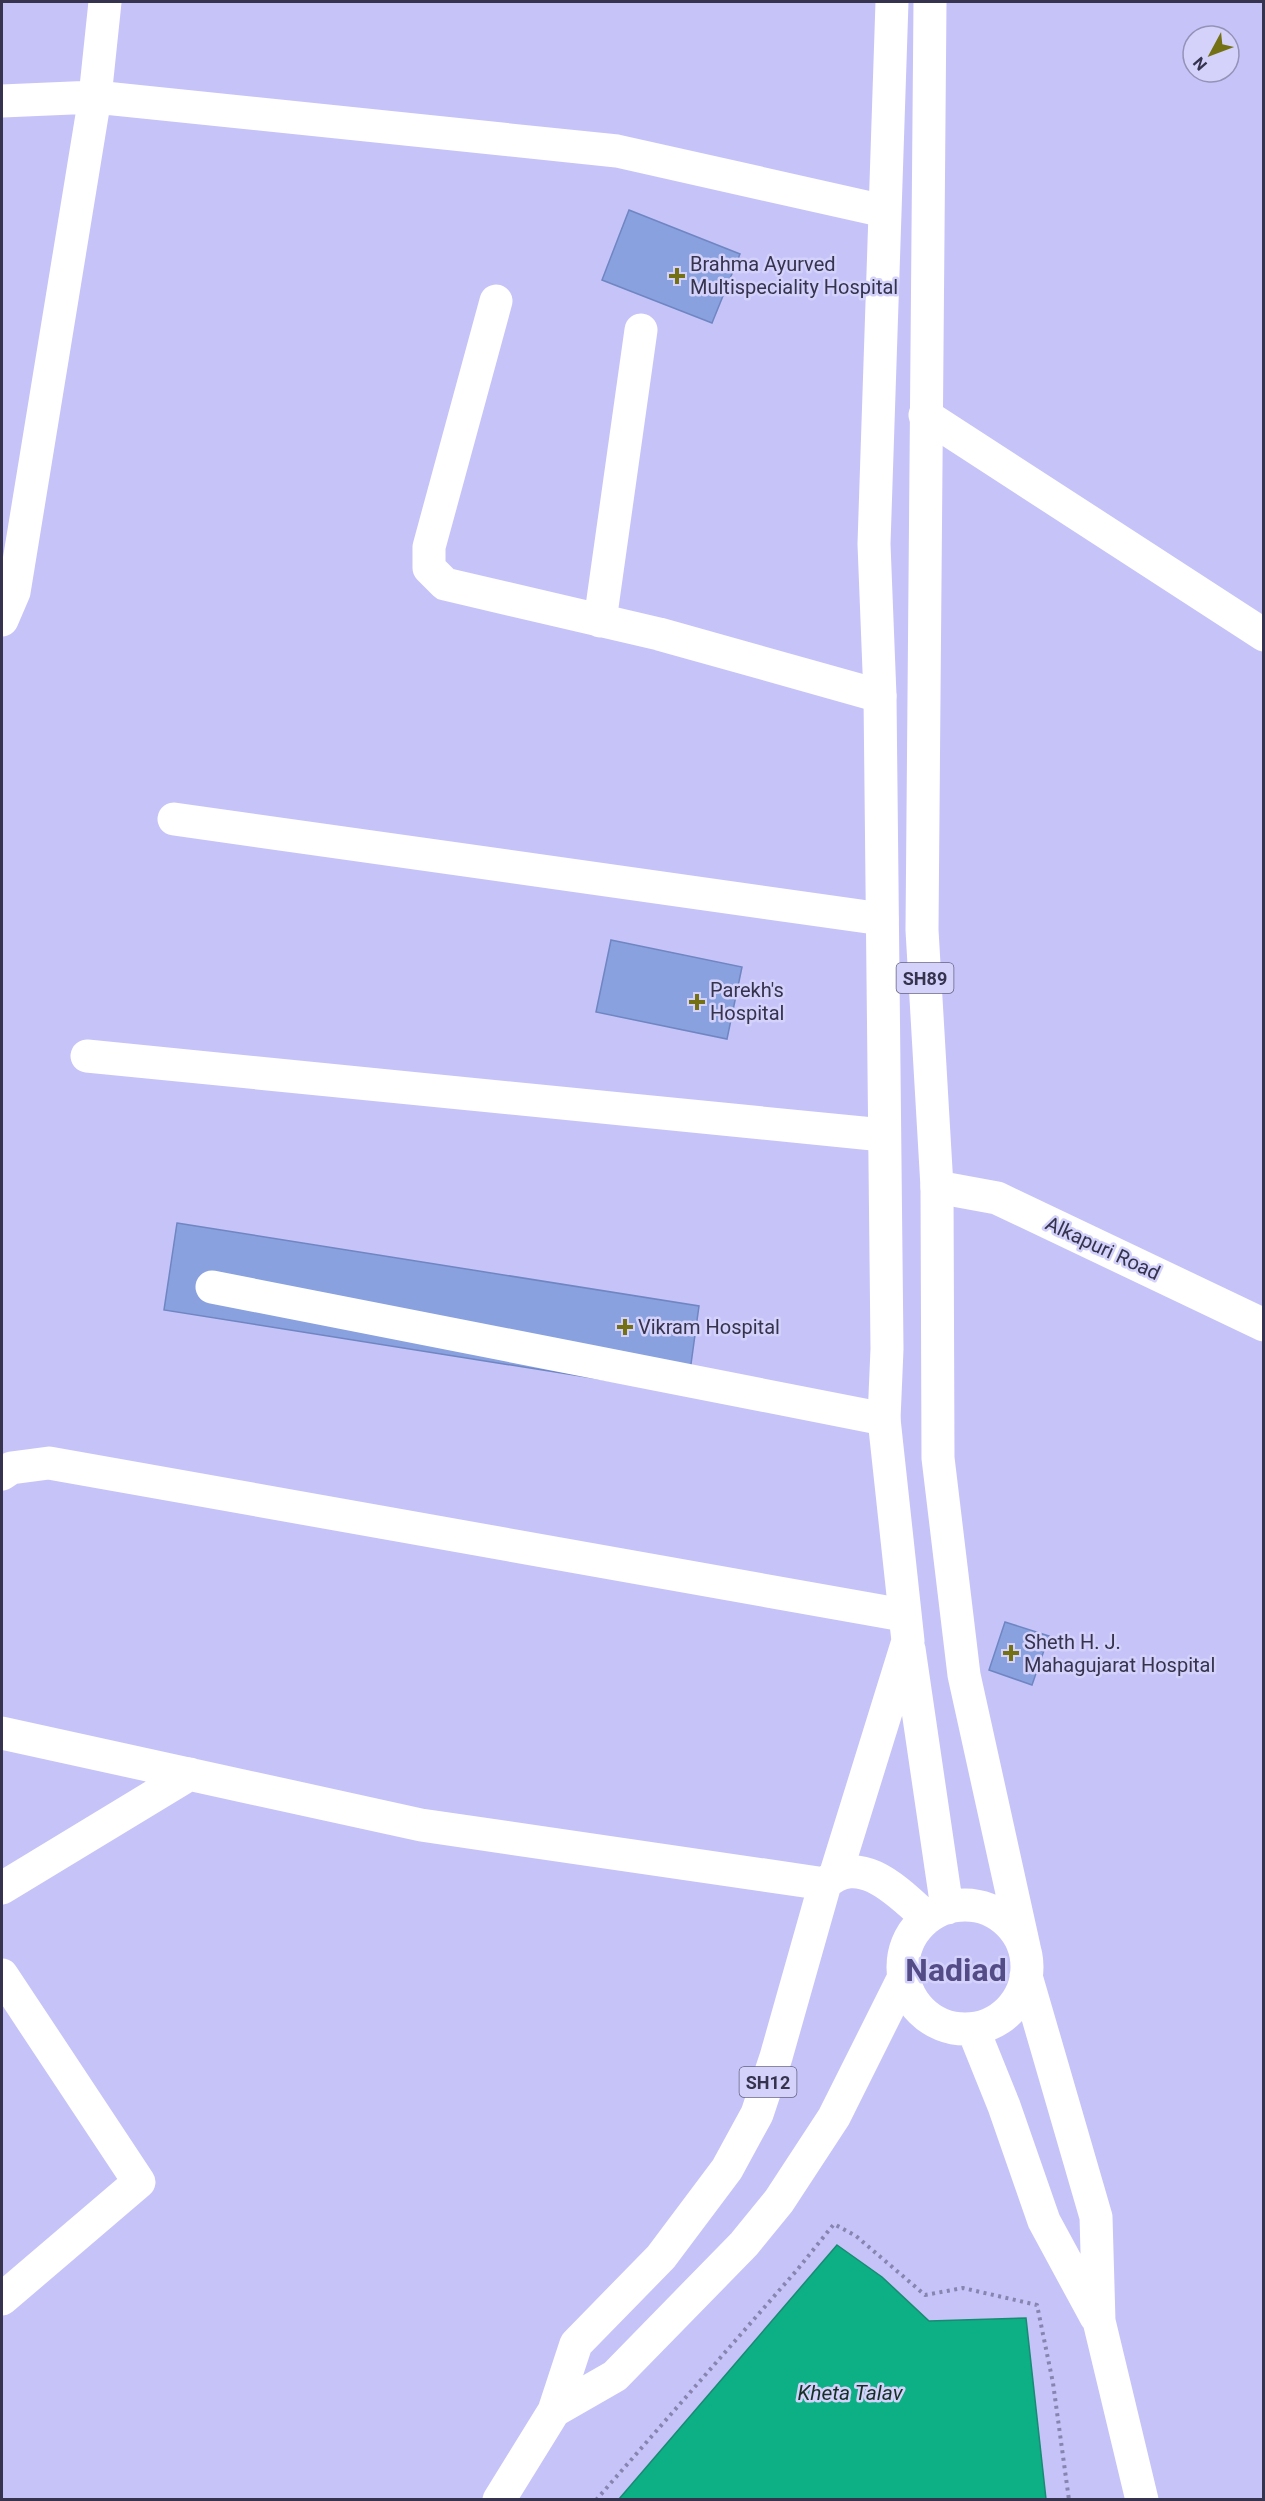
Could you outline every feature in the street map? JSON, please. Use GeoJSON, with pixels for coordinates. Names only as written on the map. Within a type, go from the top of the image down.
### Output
{"type":"FeatureCollection","features":[{"type":"Feature","properties":{"kind":"street"},"geometry":{"type":"LineString","coordinates":[[2,620],[14,592],[95,97],[105,2]]}},
{"type":"Feature","properties":{"kind":"street","name":"SH89"},"geometry":{"type":"LineString","coordinates":[[831,1878],[905,1628],[884,1419],[887,1349],[880,696],[874,544],[892,2]]}},
{"type":"Feature","properties":{"kind":"street","name":"SH89"},"geometry":{"type":"LineString","coordinates":[[930,2],[922,930],[937,1187],[938,1458],[964,1675],[1025,1962]]}},
{"type":"Feature","properties":{"kind":"street"},"geometry":{"type":"LineString","coordinates":[[2,101],[95,97],[616,151],[884,211]]}},
{"type":"Feature","properties":{"kind":"street"},"geometry":{"type":"LineString","coordinates":[[496,301],[429,547],[429,568],[445,585],[659,634],[880,696]]}},
{"type":"Feature","properties":{"kind":"street"},"geometry":{"type":"LineString","coordinates":[[600,621],[641,330]]}},
{"type":"Feature","properties":{"kind":"street"},"geometry":{"type":"LineString","coordinates":[[925,415],[1263,635]]}},
{"type":"Feature","properties":{"kind":"street"},"geometry":{"type":"LineString","coordinates":[[174,819],[882,919]]}},
{"type":"Feature","properties":{"kind":"street"},"geometry":{"type":"LineString","coordinates":[[87,1056],[883,1135]]}},
{"type":"Feature","properties":{"kind":"street","name":"Alkapuri Road"},"geometry":{"type":"LineString","coordinates":[[937,1187],[997,1198],[1263,1325]]}},
{"type":"Feature","properties":{"kind":"street"},"geometry":{"type":"LineString","coordinates":[[212,1287],[884,1419]]}},
{"type":"Feature","properties":{"kind":"street"},"geometry":{"type":"LineString","coordinates":[[5,1466],[49,1463],[905,1628],[937,1913]]}},
{"type":"Feature","properties":{"kind":"street"},"geometry":{"type":"LineString","coordinates":[[2,1733],[422,1825],[831,1878],[852,1872],[886,1882],[937,1913]]}},
{"type":"Feature","properties":{"kind":"street"},"geometry":{"type":"LineString","coordinates":[[2,1888],[190,1774]]}},
{"type":"Feature","properties":{"kind":"street","name":"SH12"},"geometry":{"type":"LineString","coordinates":[[499,2499],[554,2411],[576,2344],[661,2257],[727,2169],[757,2114],[831,1878]]}},
{"type":"Feature","properties":{"kind":"street"},"geometry":{"type":"LineString","coordinates":[[1025,1962],[1017,2003],[1003,2017],[987,2026],[973,2029],[948,2027],[930,2019],[916,2005],[904,1977],[905,1950],[913,1932],[937,1913],[963,1905],[982,1908],[1000,1916],[1014,1929],[1025,1962],[1096,2217],[1098,2321],[1142,2499]]}},
{"type":"Feature","properties":{"kind":"street"},"geometry":{"type":"LineString","coordinates":[[2,1975],[139,2182],[2,2299]]}},
{"type":"Feature","properties":{"kind":"street","name":"SH12"},"geometry":{"type":"LineString","coordinates":[[554,2411],[615,2376],[758,2227],[779,2201],[834,2117],[904,1977]]}},
{"type":"Feature","properties":{"kind":"street"},"geometry":{"type":"LineString","coordinates":[[973,2029],[1004,2106],[1044,2221],[1098,2321]]}},
{"type":"Feature","properties":{"kind":"path"},"geometry":{"type":"LineString","coordinates":[[596,2499],[797,2270],[834,2223],[856,2236],[925,2295],[963,2288],[1037,2305],[1053,2383],[1069,2499]]}},
{"type":"Feature","properties":{"kind":"water","name":"Kheta Talav"},"geometry":{"type":"Polygon","coordinates":[[[837,2245],[882,2277],[929,2321],[1026,2318],[1046,2499],[619,2499],[837,2245]]]}},
{"type":"Feature","properties":{"kind":"building"},"geometry":{"type":"Polygon","coordinates":[[[629,210],[740,254],[712,323],[602,280],[629,210]]]}},
{"type":"Feature","properties":{"kind":"building"},"geometry":{"type":"Polygon","coordinates":[[[611,940],[742,967],[727,1039],[596,1012],[611,940]]]}},
{"type":"Feature","properties":{"kind":"building"},"geometry":{"type":"Polygon","coordinates":[[[177,1223],[699,1306],[687,1393],[164,1310],[177,1223]]]}},
{"type":"Feature","properties":{"kind":"building"},"geometry":{"type":"Polygon","coordinates":[[[1005,1622],[1049,1636],[1032,1685],[989,1670],[1005,1622]]]}},
{"type":"Feature","properties":{"kind":"place","name":"Brahma Ayurved Multispeciality Hospital"},"geometry":{"type":"Point","coordinates":[677,276]}},
{"type":"Feature","properties":{"kind":"place","name":"Parekh's Hospital"},"geometry":{"type":"Point","coordinates":[697,1002]}},
{"type":"Feature","properties":{"kind":"place","name":"Vikram Hospital"},"geometry":{"type":"Point","coordinates":[625,1327]}},
{"type":"Feature","properties":{"kind":"place","name":"Sheth H. J. Mahagujarat Hospital"},"geometry":{"type":"Point","coordinates":[1011,1653]}},
{"type":"Feature","properties":{"kind":"district","name":"Nadiad"},"geometry":{"type":"Point","coordinates":[956,1970]}}]}
